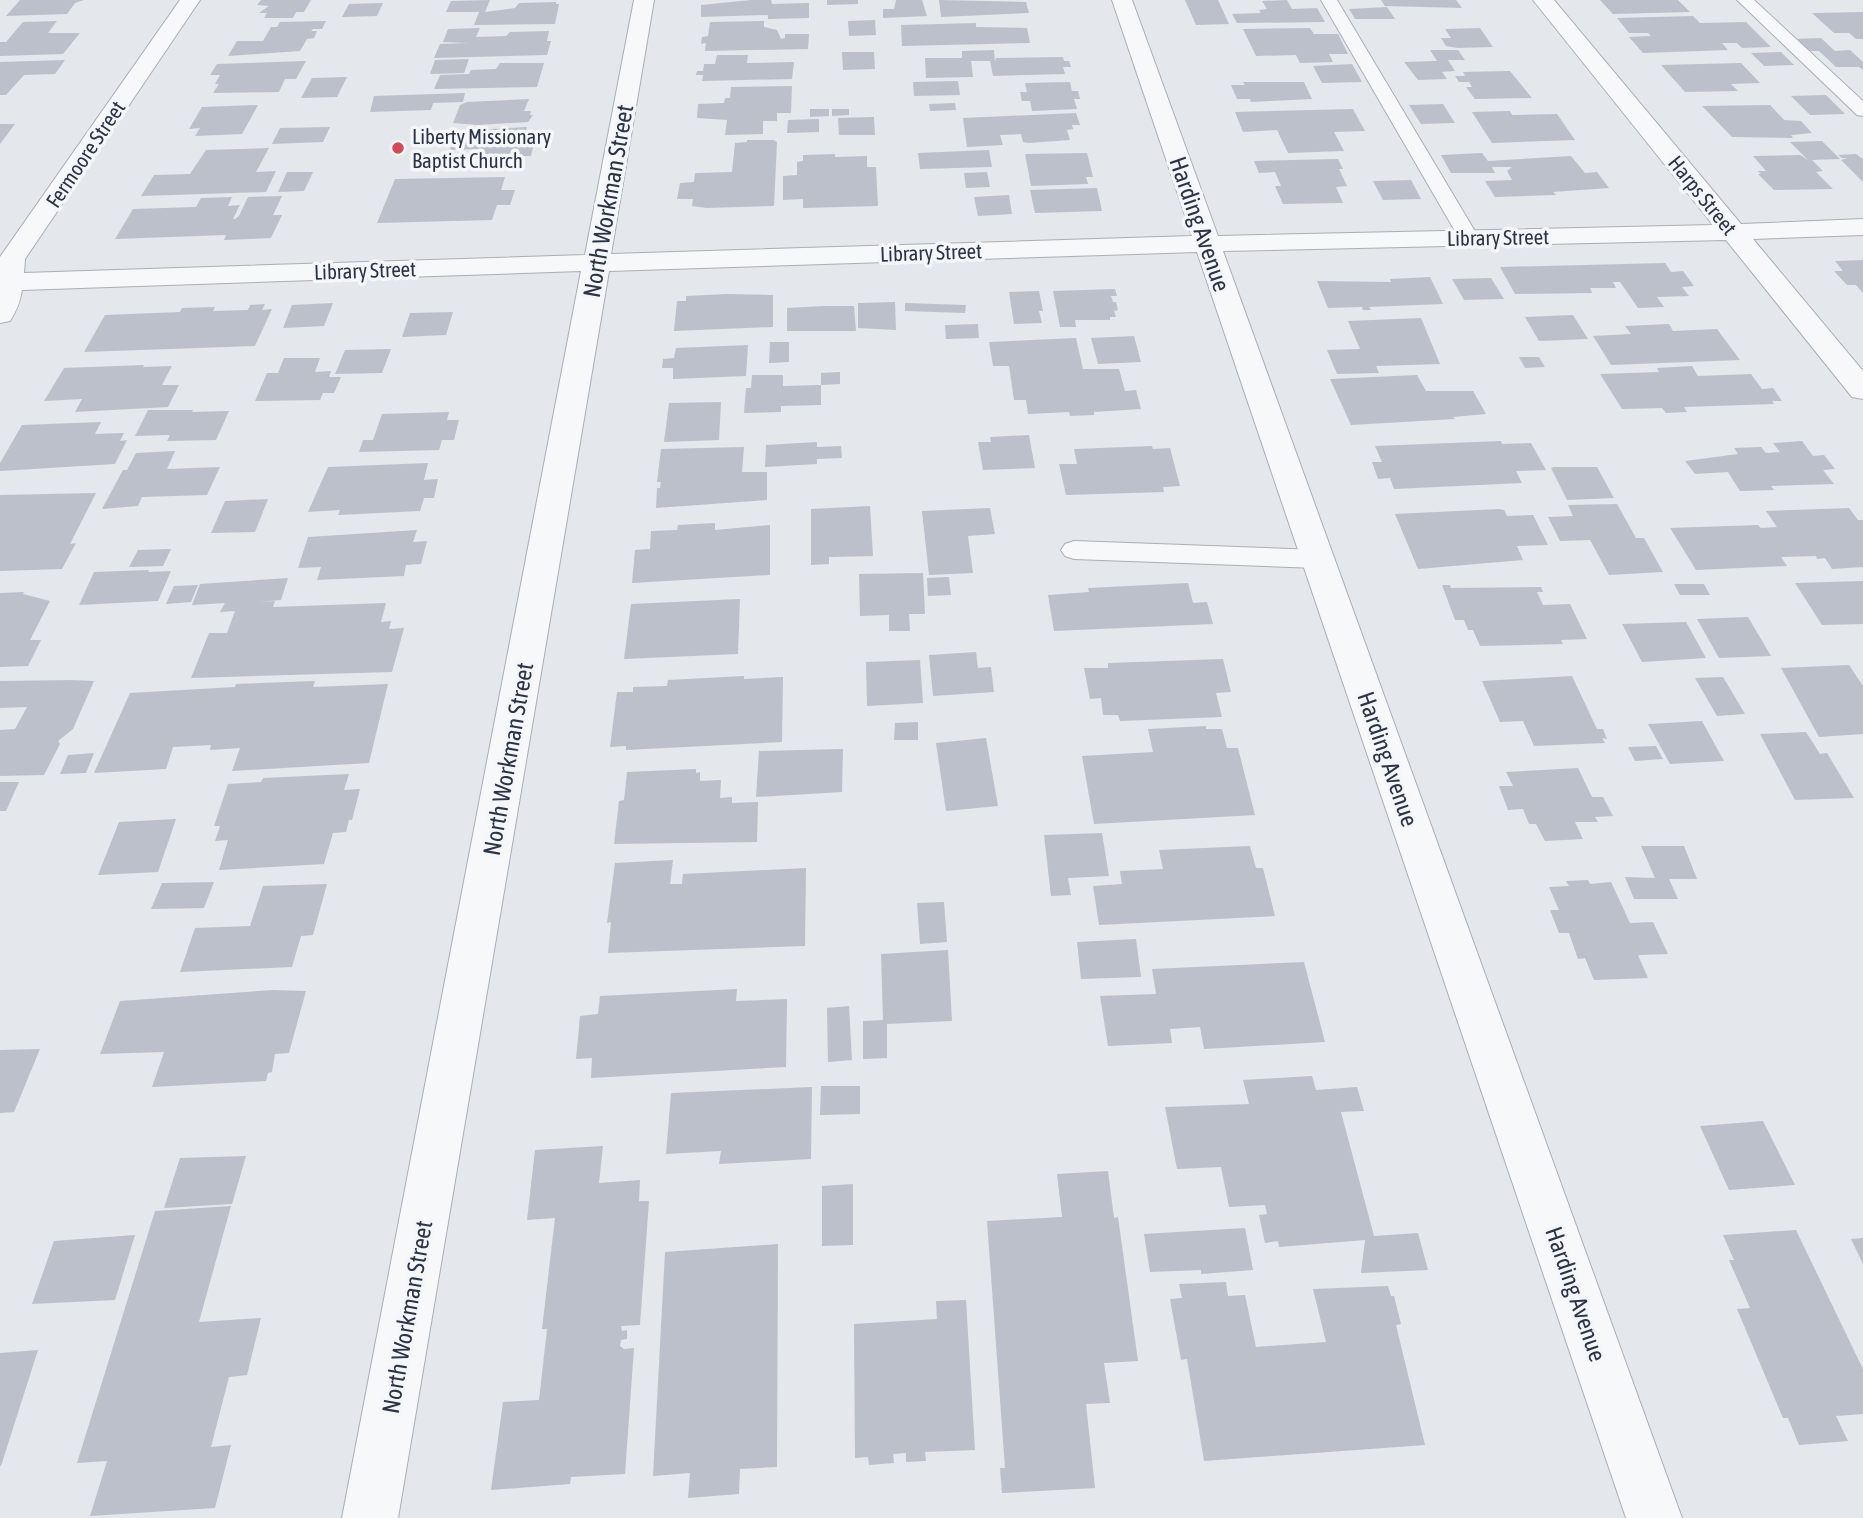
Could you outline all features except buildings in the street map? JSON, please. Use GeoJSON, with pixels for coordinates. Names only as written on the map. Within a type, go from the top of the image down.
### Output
{"type":"FeatureCollection","features":[{"type":"Feature","properties":{"kind":"street","name":"Fermoore Street"},"geometry":{"type":"LineString","coordinates":[[0,315],[6,305],[5,282],[12,259],[190,0]]}},
{"type":"Feature","properties":{"kind":"street","name":"North Workman Street"},"geometry":{"type":"LineString","coordinates":[[370,1518],[644,0]]}},
{"type":"Feature","properties":{"kind":"street","name":"Harding Avenue"},"geometry":{"type":"LineString","coordinates":[[1122,0],[1654,1518]]}},
{"type":"Feature","properties":{"kind":"street","name":"Harps Street"},"geometry":{"type":"LineString","coordinates":[[1543,0],[1863,390]]}},
{"type":"Feature","properties":{"kind":"street","name":"Library Street"},"geometry":{"type":"LineString","coordinates":[[5,282],[1207,243],[1863,227]]}},
{"type":"Feature","properties":{"kind":"lane"},"geometry":{"type":"LineString","coordinates":[[1329,0],[1469,238]]}},
{"type":"Feature","properties":{"kind":"lane"},"geometry":{"type":"LineString","coordinates":[[1745,0],[1863,111]]}},
{"type":"Feature","properties":{"kind":"lane"},"geometry":{"type":"LineString","coordinates":[[1074,550],[1317,559]]}},
{"type":"Feature","properties":{"kind":"place","name":"Liberty Missionary Baptist Church"},"geometry":{"type":"Point","coordinates":[398,148]}}]}
